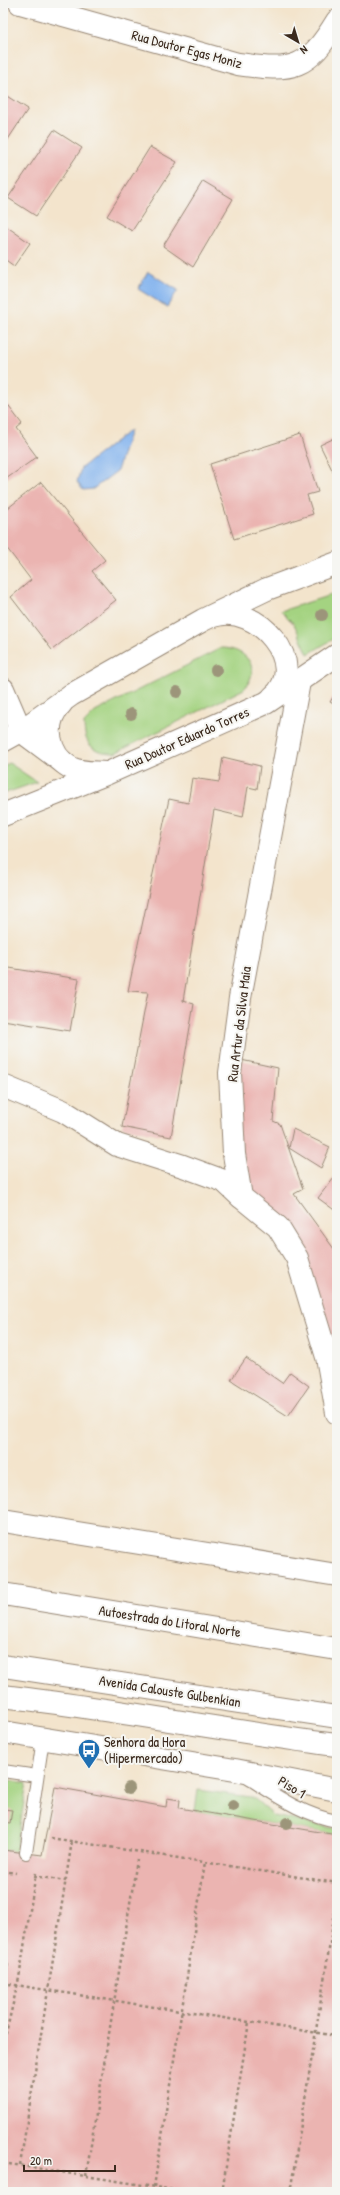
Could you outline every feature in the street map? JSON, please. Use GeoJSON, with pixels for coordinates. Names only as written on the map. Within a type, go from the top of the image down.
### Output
{"type":"FeatureCollection","features":[{"type":"Feature","properties":{"kind":"main road","name":"Rua Doutor Egas Moniz"},"geometry":{"type":"LineString","coordinates":[[20,3],[238,64],[259,67],[296,65],[308,59],[319,49],[337,21]]}},
{"type":"Feature","properties":{"kind":"main road","name":"Rua Doutor Eduardo Torres"},"geometry":{"type":"LineString","coordinates":[[12,736],[72,695],[203,620],[267,589],[337,563]]}},
{"type":"Feature","properties":{"kind":"main road","name":"Rua Doutor Eduardo Torres"},"geometry":{"type":"LineString","coordinates":[[203,620],[220,614],[232,614],[249,619],[272,636],[287,668],[283,684],[277,694],[266,703]]}},
{"type":"Feature","properties":{"kind":"main road","name":"Rua Doutor Eduardo Torres"},"geometry":{"type":"LineString","coordinates":[[3,815],[108,773],[266,703],[337,655]]}},
{"type":"Feature","properties":{"kind":"main road","name":"Rua Artur da Silva Maia"},"geometry":{"type":"LineString","coordinates":[[241,1196],[234,1154],[230,1073],[240,998],[299,682]]}},
{"type":"Feature","properties":{"kind":"main road"},"geometry":{"type":"LineString","coordinates":[[3,689],[12,736],[70,768]]}},
{"type":"Feature","properties":{"kind":"main road","name":"Rua Doutor Eduardo Torres"},"geometry":{"type":"LineString","coordinates":[[72,695],[58,708],[50,720],[49,734],[53,748],[70,768],[85,772],[108,773]]}},
{"type":"Feature","properties":{"kind":"main road"},"geometry":{"type":"LineString","coordinates":[[3,1086],[63,1111],[117,1145],[224,1181],[278,1227],[297,1258],[326,1357],[337,1413]]}},
{"type":"Feature","properties":{"kind":"main road"},"geometry":{"type":"LineString","coordinates":[[3,1521],[337,1575]]}},
{"type":"Feature","properties":{"kind":"main road","name":"Autoestrada do Litoral Norte"},"geometry":{"type":"LineString","coordinates":[[3,1594],[337,1648]]}},
{"type":"Feature","properties":{"kind":"main road","name":"Avenida Calouste Gulbenkian"},"geometry":{"type":"LineString","coordinates":[[3,1666],[337,1717]]}},
{"type":"Feature","properties":{"kind":"main road"},"geometry":{"type":"LineString","coordinates":[[3,1696],[61,1703],[255,1734],[337,1745]]}},
{"type":"Feature","properties":{"kind":"main road"},"geometry":{"type":"LineString","coordinates":[[3,1732],[235,1770],[337,1790]]}},
{"type":"Feature","properties":{"kind":"lane"},"geometry":{"type":"LineString","coordinates":[[26,1853],[43,1739]]}},
{"type":"Feature","properties":{"kind":"lane","name":"Piso 1"},"geometry":{"type":"LineString","coordinates":[[235,1770],[298,1809],[323,1819],[337,1822]]}},
{"type":"Feature","properties":{"kind":"lane"},"geometry":{"type":"LineString","coordinates":[[3,1771],[37,1776]]}},
{"type":"Feature","properties":{"kind":"path"},"geometry":{"type":"LineString","coordinates":[[50,1838],[337,1883]]}},
{"type":"Feature","properties":{"kind":"path"},"geometry":{"type":"LineString","coordinates":[[20,2165],[72,1841]]}},
{"type":"Feature","properties":{"kind":"path"},"geometry":{"type":"LineString","coordinates":[[86,2176],[137,1860]]}},
{"type":"Feature","properties":{"kind":"path"},"geometry":{"type":"LineString","coordinates":[[154,2187],[205,1862]]}},
{"type":"Feature","properties":{"kind":"path"},"geometry":{"type":"LineString","coordinates":[[3,2046],[19,1978],[36,1870]]}},
{"type":"Feature","properties":{"kind":"path"},"geometry":{"type":"LineString","coordinates":[[3,1871],[17,1873]]}},
{"type":"Feature","properties":{"kind":"path"},"geometry":{"type":"LineString","coordinates":[[31,1876],[66,1881]]}},
{"type":"Feature","properties":{"kind":"path"},"geometry":{"type":"LineString","coordinates":[[291,2187],[337,1899]]}},
{"type":"Feature","properties":{"kind":"path"},"geometry":{"type":"LineString","coordinates":[[3,1962],[8,1963],[4,1983],[337,2036]]}},
{"type":"Feature","properties":{"kind":"path"},"geometry":{"type":"LineString","coordinates":[[222,2192],[249,2022]]}},
{"type":"Feature","properties":{"kind":"path"},"geometry":{"type":"LineString","coordinates":[[3,2163],[187,2192]]}},
{"type":"Feature","properties":{"kind":"green space"},"geometry":{"type":"Polygon","coordinates":[[[337,593],[337,637],[308,654],[294,624],[281,611],[337,593]]]}},
{"type":"Feature","properties":{"kind":"green space"},"geometry":{"type":"Polygon","coordinates":[[[221,648],[237,651],[249,660],[252,673],[244,689],[115,753],[107,753],[96,749],[88,742],[84,731],[84,723],[95,712],[221,648]]]}},
{"type":"Feature","properties":{"kind":"green space"},"geometry":{"type":"Polygon","coordinates":[[[9,763],[37,782],[3,794],[3,767],[9,763]]]}},
{"type":"Feature","properties":{"kind":"green space"},"geometry":{"type":"Polygon","coordinates":[[[3,1779],[27,1783],[16,1852],[3,1850],[3,1835],[6,1827],[3,1825],[3,1779]]]}},
{"type":"Feature","properties":{"kind":"green space"},"geometry":{"type":"Polygon","coordinates":[[[198,1790],[251,1797],[274,1816],[337,1829],[337,1835],[195,1811],[198,1790]]]}},
{"type":"Feature","properties":{"kind":"water"},"geometry":{"type":"Polygon","coordinates":[[[148,272],[178,290],[167,307],[138,289],[148,272]]]}},
{"type":"Feature","properties":{"kind":"water"},"geometry":{"type":"Polygon","coordinates":[[[130,430],[117,471],[93,489],[83,490],[77,482],[81,468],[130,430]]]}},
{"type":"Feature","properties":{"kind":"building"},"geometry":{"type":"Polygon","coordinates":[[[3,93],[28,109],[3,147],[3,93]]]}},
{"type":"Feature","properties":{"kind":"building"},"geometry":{"type":"Polygon","coordinates":[[[54,130],[82,148],[36,216],[8,198],[54,130]]]}},
{"type":"Feature","properties":{"kind":"building"},"geometry":{"type":"Polygon","coordinates":[[[150,147],[177,162],[132,231],[107,216],[150,147]]]}},
{"type":"Feature","properties":{"kind":"building"},"geometry":{"type":"Polygon","coordinates":[[[203,181],[233,199],[193,267],[163,246],[203,181]]]}},
{"type":"Feature","properties":{"kind":"building"},"geometry":{"type":"Polygon","coordinates":[[[3,224],[30,243],[14,266],[3,258],[3,224]]]}},
{"type":"Feature","properties":{"kind":"building"},"geometry":{"type":"Polygon","coordinates":[[[3,399],[22,424],[16,429],[37,457],[3,481],[3,399]]]}},
{"type":"Feature","properties":{"kind":"building"},"geometry":{"type":"Polygon","coordinates":[[[300,435],[318,492],[307,495],[313,514],[234,539],[210,464],[300,435]]]}},
{"type":"Feature","properties":{"kind":"building"},"geometry":{"type":"Polygon","coordinates":[[[337,437],[337,480],[320,445],[337,437]]]}},
{"type":"Feature","properties":{"kind":"building"},"geometry":{"type":"Polygon","coordinates":[[[41,482],[105,560],[92,571],[116,600],[52,650],[11,597],[31,580],[3,543],[3,512],[41,482]]]}},
{"type":"Feature","properties":{"kind":"building"},"geometry":{"type":"Polygon","coordinates":[[[337,691],[337,706],[330,702],[337,691]]]}},
{"type":"Feature","properties":{"kind":"building"},"geometry":{"type":"Polygon","coordinates":[[[223,757],[260,766],[257,789],[248,787],[243,817],[214,810],[183,1001],[194,1004],[171,1137],[122,1127],[148,992],[128,991],[169,799],[188,803],[192,778],[219,782],[223,757]]]}},
{"type":"Feature","properties":{"kind":"building"},"geometry":{"type":"Polygon","coordinates":[[[3,967],[79,979],[70,1031],[3,1020],[3,967]]]}},
{"type":"Feature","properties":{"kind":"building"},"geometry":{"type":"Polygon","coordinates":[[[241,1060],[278,1068],[273,1121],[280,1124],[303,1189],[294,1194],[337,1253],[337,1388],[297,1258],[241,1197],[234,1154],[241,1060]]]}},
{"type":"Feature","properties":{"kind":"building"},"geometry":{"type":"Polygon","coordinates":[[[293,1129],[330,1147],[321,1168],[289,1148],[293,1129]]]}},
{"type":"Feature","properties":{"kind":"building"},"geometry":{"type":"Polygon","coordinates":[[[337,1173],[337,1212],[318,1198],[337,1173]]]}},
{"type":"Feature","properties":{"kind":"building"},"geometry":{"type":"Polygon","coordinates":[[[246,1358],[282,1383],[290,1372],[309,1386],[288,1416],[231,1380],[246,1358]]]}},
{"type":"Feature","properties":{"kind":"building"},"geometry":{"type":"Polygon","coordinates":[[[55,1787],[166,1807],[167,1798],[180,1800],[179,1808],[337,1835],[337,2192],[3,2192],[3,1850],[42,1855],[55,1787]]]}},
{"type":"Feature","properties":{"kind":"building"},"geometry":{"type":"Polygon","coordinates":[[[4,1809],[12,1810],[10,1823],[3,1822],[4,1809]]]}},
{"type":"Feature","properties":{"kind":"place","name":"Senhora da Hora (Hipermercado)"},"geometry":{"type":"Point","coordinates":[89,1770]}}]}
